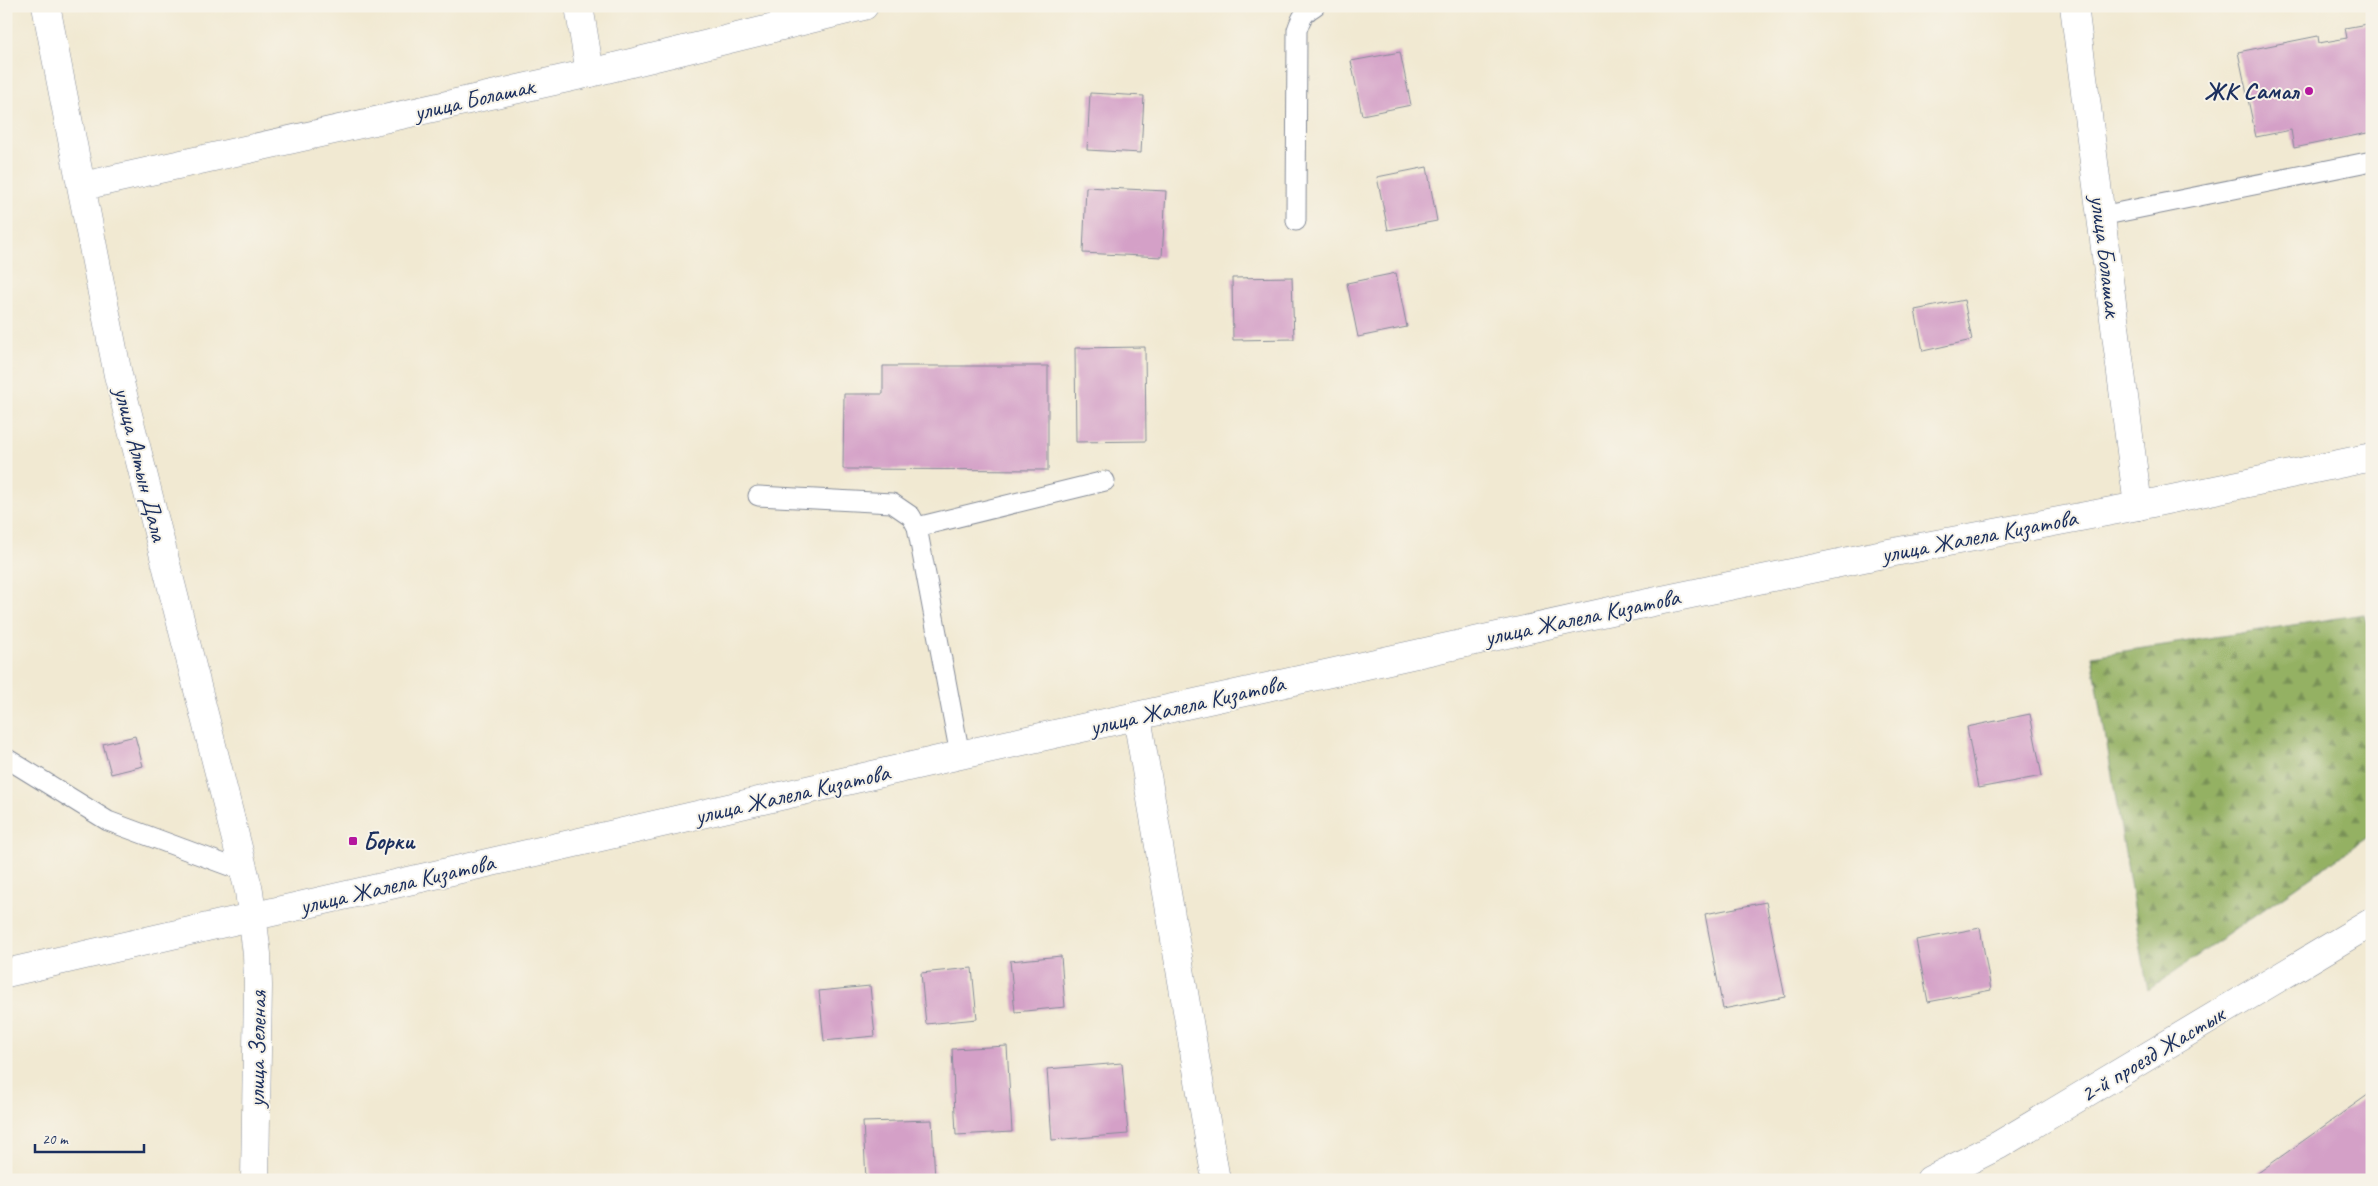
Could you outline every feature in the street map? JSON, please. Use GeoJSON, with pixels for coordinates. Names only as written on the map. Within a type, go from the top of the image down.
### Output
{"type":"FeatureCollection","features":[{"type":"Feature","properties":{"kind":"street","name":"улица Алтын Дала"},"geometry":{"type":"LineString","coordinates":[[46,6],[83,186],[118,375],[244,871],[252,918]]}},
{"type":"Feature","properties":{"kind":"street"},"geometry":{"type":"LineString","coordinates":[[579,6],[590,73]]}},
{"type":"Feature","properties":{"kind":"street","name":"улица Болашак"},"geometry":{"type":"LineString","coordinates":[[83,186],[590,73],[864,6]]}},
{"type":"Feature","properties":{"kind":"street","name":"улица Болашак"},"geometry":{"type":"LineString","coordinates":[[2074,6],[2138,506]]}},
{"type":"Feature","properties":{"kind":"street","name":"улица Жалела Кизатова"},"geometry":{"type":"LineString","coordinates":[[6,972],[252,918],[960,755],[1624,608],[1864,558],[2138,506],[2372,456]]}},
{"type":"Feature","properties":{"kind":"street"},"geometry":{"type":"LineString","coordinates":[[1137,717],[1216,1180]]}},
{"type":"Feature","properties":{"kind":"street","name":"улица Зеленая"},"geometry":{"type":"LineString","coordinates":[[252,918],[257,954],[258,986],[254,1180]]}},
{"type":"Feature","properties":{"kind":"street","name":"2-й проезд Жастык"},"geometry":{"type":"LineString","coordinates":[[1930,1180],[1999,1145],[2372,922]]}},
{"type":"Feature","properties":{"kind":"lane"},"geometry":{"type":"LineString","coordinates":[[1296,222],[1297,30],[1300,18],[1315,6]]}},
{"type":"Feature","properties":{"kind":"lane"},"geometry":{"type":"LineString","coordinates":[[2101,216],[2372,161]]}},
{"type":"Feature","properties":{"kind":"lane"},"geometry":{"type":"LineString","coordinates":[[917,527],[1105,481]]}},
{"type":"Feature","properties":{"kind":"lane"},"geometry":{"type":"LineString","coordinates":[[758,496],[892,503],[904,508],[912,516],[917,527],[960,755]]}},
{"type":"Feature","properties":{"kind":"lane"},"geometry":{"type":"LineString","coordinates":[[6,758],[108,821],[244,871]]}},
{"type":"Feature","properties":{"kind":"green space"},"geometry":{"type":"Polygon","coordinates":[[[2364,614],[2372,639],[2372,834],[2148,990],[2092,656],[2364,614]]]}},
{"type":"Feature","properties":{"kind":"building","name":"ЖК Самал"},"geometry":{"type":"Polygon","coordinates":[[[2372,23],[2372,132],[2294,148],[2291,130],[2256,137],[2238,52],[2318,36],[2319,43],[2347,38],[2345,28],[2372,23]]]}},
{"type":"Feature","properties":{"kind":"building"},"geometry":{"type":"Polygon","coordinates":[[[1400,52],[1411,105],[1362,115],[1351,61],[1400,52]]]}},
{"type":"Feature","properties":{"kind":"building"},"geometry":{"type":"Polygon","coordinates":[[[1090,93],[1144,96],[1141,153],[1087,150],[1090,93]]]}},
{"type":"Feature","properties":{"kind":"building"},"geometry":{"type":"Polygon","coordinates":[[[1427,167],[1437,221],[1388,230],[1377,177],[1427,167]]]}},
{"type":"Feature","properties":{"kind":"building"},"geometry":{"type":"Polygon","coordinates":[[[1086,187],[1166,191],[1162,257],[1083,253],[1086,187]]]}},
{"type":"Feature","properties":{"kind":"building"},"geometry":{"type":"Polygon","coordinates":[[[1396,273],[1407,327],[1358,337],[1347,283],[1396,273]]]}},
{"type":"Feature","properties":{"kind":"building"},"geometry":{"type":"Polygon","coordinates":[[[1292,277],[1294,339],[1233,340],[1232,278],[1292,277]]]}},
{"type":"Feature","properties":{"kind":"building"},"geometry":{"type":"Polygon","coordinates":[[[1964,300],[1972,340],[1923,351],[1915,310],[1964,300]]]}},
{"type":"Feature","properties":{"kind":"building"},"geometry":{"type":"Polygon","coordinates":[[[1145,347],[1146,441],[1076,442],[1075,348],[1145,347]]]}},
{"type":"Feature","properties":{"kind":"building"},"geometry":{"type":"Polygon","coordinates":[[[883,366],[1048,366],[1048,470],[843,469],[844,394],[883,394],[883,366]]]}},
{"type":"Feature","properties":{"kind":"building"},"geometry":{"type":"Polygon","coordinates":[[[2030,714],[2042,776],[1978,788],[1967,727],[2030,714]]]}},
{"type":"Feature","properties":{"kind":"building"},"geometry":{"type":"Polygon","coordinates":[[[135,736],[143,766],[111,774],[103,744],[135,736]]]}},
{"type":"Feature","properties":{"kind":"building"},"geometry":{"type":"Polygon","coordinates":[[[1766,902],[1785,997],[1723,1009],[1705,914],[1766,902]]]}},
{"type":"Feature","properties":{"kind":"building"},"geometry":{"type":"Polygon","coordinates":[[[1980,928],[1991,990],[1928,1002],[1916,940],[1980,928]]]}},
{"type":"Feature","properties":{"kind":"building"},"geometry":{"type":"Polygon","coordinates":[[[1061,956],[1065,1007],[1015,1012],[1010,961],[1061,956]]]}},
{"type":"Feature","properties":{"kind":"building"},"geometry":{"type":"Polygon","coordinates":[[[972,968],[977,1019],[926,1024],[921,973],[972,968]]]}},
{"type":"Feature","properties":{"kind":"building"},"geometry":{"type":"Polygon","coordinates":[[[870,986],[875,1036],[824,1041],[819,991],[870,986]]]}},
{"type":"Feature","properties":{"kind":"building"},"geometry":{"type":"Polygon","coordinates":[[[1007,1046],[1012,1132],[956,1135],[952,1049],[1007,1046]]]}},
{"type":"Feature","properties":{"kind":"building"},"geometry":{"type":"Polygon","coordinates":[[[1122,1063],[1128,1134],[1052,1140],[1047,1069],[1122,1063]]]}},
{"type":"Feature","properties":{"kind":"building"},"geometry":{"type":"Polygon","coordinates":[[[2372,1092],[2372,1180],[2248,1180],[2372,1092]]]}},
{"type":"Feature","properties":{"kind":"building"},"geometry":{"type":"Polygon","coordinates":[[[932,1120],[935,1180],[866,1180],[863,1122],[932,1120]]]}},
{"type":"Feature","properties":{"kind":"place","name":"ЖК Самал"},"geometry":{"type":"Point","coordinates":[2309,91]}},
{"type":"Feature","properties":{"kind":"place","name":"Борки"},"geometry":{"type":"Point","coordinates":[353,841]}}]}
